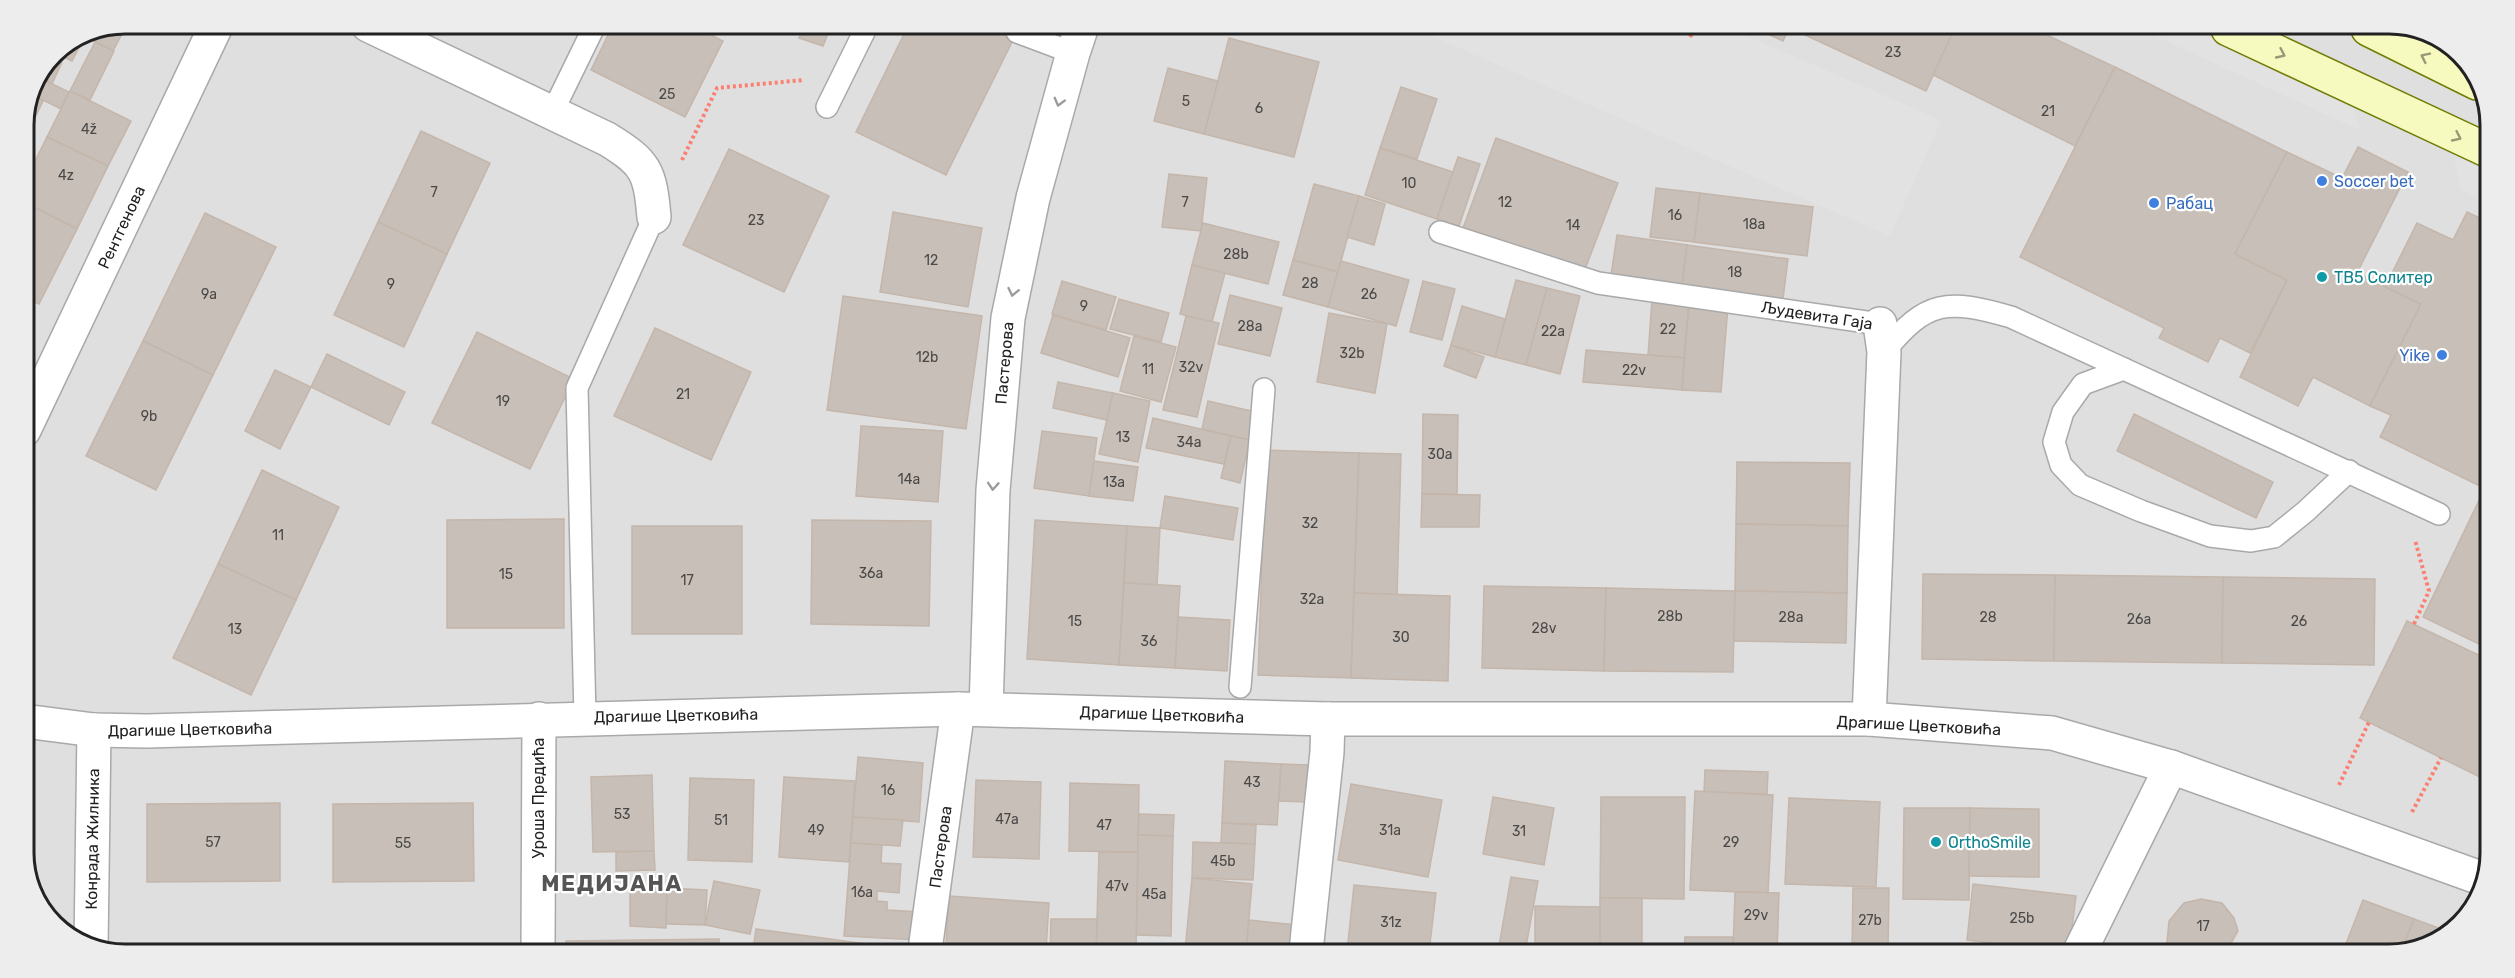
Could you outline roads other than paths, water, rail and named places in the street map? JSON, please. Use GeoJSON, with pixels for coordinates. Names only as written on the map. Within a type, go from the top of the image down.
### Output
{"type":"FeatureCollection","features":[{"type":"Feature","properties":{"kind":"main road"},"geometry":{"type":"LineString","coordinates":[[2239,34],[2480,147]]}},
{"type":"Feature","properties":{"kind":"main road"},"geometry":{"type":"LineString","coordinates":[[2378,34],[2467,78]]}},
{"type":"Feature","properties":{"kind":"street","name":"Рентгенова"},"geometry":{"type":"LineString","coordinates":[[34,408],[212,34]]}},
{"type":"Feature","properties":{"kind":"street"},"geometry":{"type":"LineString","coordinates":[[387,34],[607,139],[631,154],[645,168],[652,192],[654,217]]}},
{"type":"Feature","properties":{"kind":"street","name":"Пастерова"},"geometry":{"type":"LineString","coordinates":[[926,944],[972,709],[1008,318],[1033,198],[1077,39]]}},
{"type":"Feature","properties":{"kind":"street","name":"Људевита Гаја"},"geometry":{"type":"LineString","coordinates":[[1869,720],[1882,338]]}},
{"type":"Feature","properties":{"kind":"street","name":"Драгише Цветковића"},"geometry":{"type":"LineString","coordinates":[[35,722],[94,730],[283,728],[585,717],[972,709],[1328,719],[1869,720],[2052,733],[2171,766],[2477,877]]}},
{"type":"Feature","properties":{"kind":"street","name":"Уроша Предића"},"geometry":{"type":"LineString","coordinates":[[538,944],[539,719]]}},
{"type":"Feature","properties":{"kind":"street"},"geometry":{"type":"LineString","coordinates":[[1307,944],[1327,752],[1328,719]]}},
{"type":"Feature","properties":{"kind":"street","name":"Конрада Жилника"},"geometry":{"type":"LineString","coordinates":[[91,937],[94,730]]}},
{"type":"Feature","properties":{"kind":"street"},"geometry":{"type":"LineString","coordinates":[[2083,944],[2171,766]]}},
{"type":"Feature","properties":{"kind":"lane"},"geometry":{"type":"LineString","coordinates":[[552,113],[591,34]]}},
{"type":"Feature","properties":{"kind":"lane"},"geometry":{"type":"LineString","coordinates":[[827,107],[863,34]]}},
{"type":"Feature","properties":{"kind":"lane"},"geometry":{"type":"LineString","coordinates":[[1034,34],[1077,39]]}},
{"type":"Feature","properties":{"kind":"lane"},"geometry":{"type":"LineString","coordinates":[[585,717],[577,388],[654,217]]}},
{"type":"Feature","properties":{"kind":"lane","name":"Људевита Гаја"},"geometry":{"type":"LineString","coordinates":[[1440,232],[1598,283],[1882,338]]}},
{"type":"Feature","properties":{"kind":"lane"},"geometry":{"type":"LineString","coordinates":[[1882,338],[1926,312],[1942,306],[1962,306],[2011,317],[2439,514]]}},
{"type":"Feature","properties":{"kind":"lane"},"geometry":{"type":"LineString","coordinates":[[2124,369],[2083,384],[2063,412],[2054,442],[2061,465],[2080,485],[2141,512],[2210,536],[2251,542],[2274,537],[2306,512],[2349,471]]}},
{"type":"Feature","properties":{"kind":"lane"},"geometry":{"type":"LineString","coordinates":[[1239,687],[1263,388]]}},
{"type":"Feature","properties":{"kind":"place","name":"Soccer bet"},"geometry":{"type":"Point","coordinates":[2322,181]}},
{"type":"Feature","properties":{"kind":"place","name":"Рабац"},"geometry":{"type":"Point","coordinates":[2154,203]}},
{"type":"Feature","properties":{"kind":"place","name":"ТВ5 Солитер"},"geometry":{"type":"Point","coordinates":[2322,277]}},
{"type":"Feature","properties":{"kind":"place","name":"Yike"},"geometry":{"type":"Point","coordinates":[2442,355]}},
{"type":"Feature","properties":{"kind":"place","name":"OrthoSmile"},"geometry":{"type":"Point","coordinates":[1936,842]}},
{"type":"Feature","properties":{"kind":"district","name":"МЕДИЈАНА"},"geometry":{"type":"Point","coordinates":[612,883]}}]}
